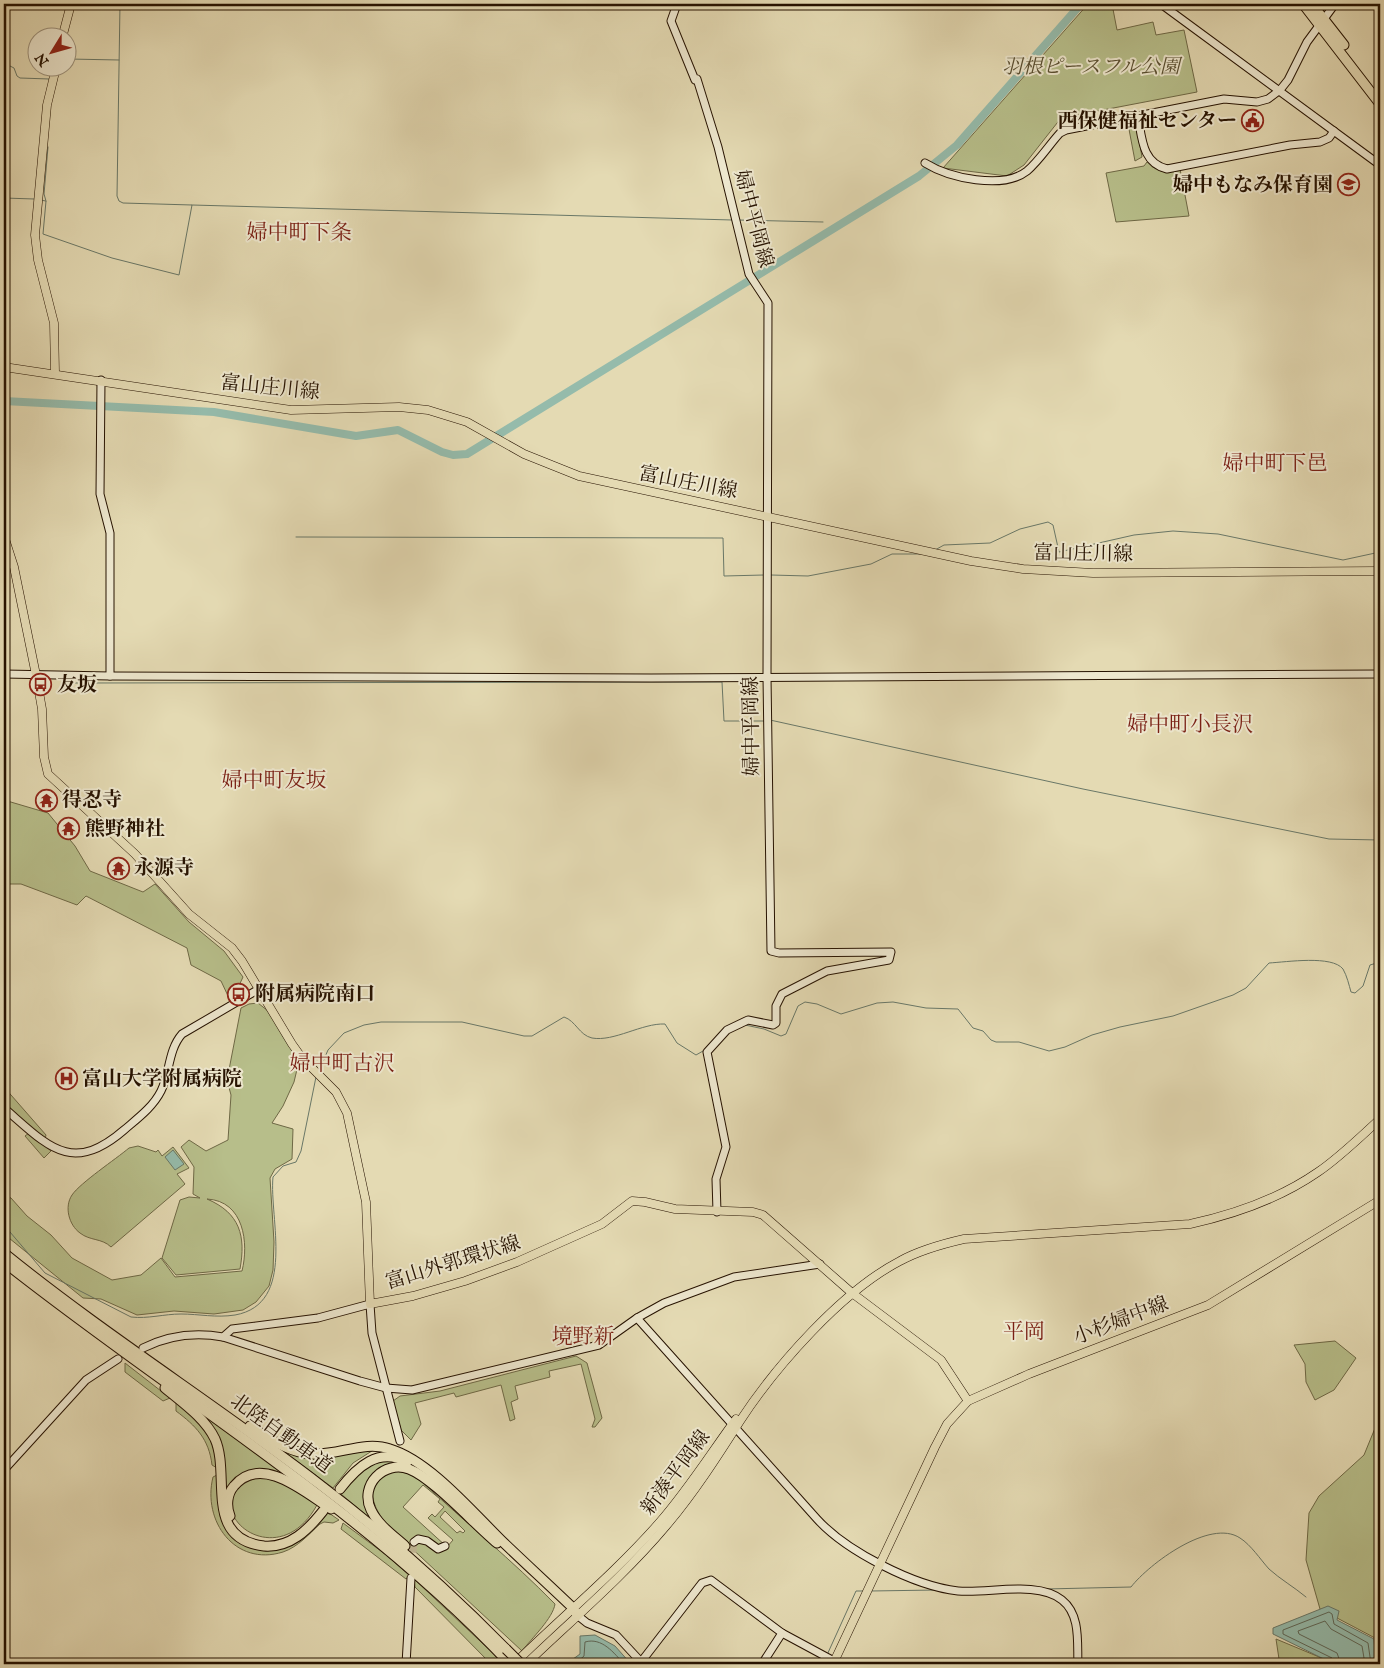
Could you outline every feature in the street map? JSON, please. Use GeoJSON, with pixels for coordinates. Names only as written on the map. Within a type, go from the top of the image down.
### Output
{"type":"FeatureCollection","features":[{"type":"Feature","properties":{"kind":"highway"},"geometry":{"type":"LineString","coordinates":[[1303,4],[1322,21],[1380,95]]}},
{"type":"Feature","properties":{"kind":"highway"},"geometry":{"type":"LineString","coordinates":[[1312,4],[1380,104]]}},
{"type":"Feature","properties":{"kind":"highway","name":"北陸自動車道"},"geometry":{"type":"LineString","coordinates":[[4,1253],[83,1314],[290,1462],[360,1516],[482,1625],[512,1664]]}},
{"type":"Feature","properties":{"kind":"highway","name":"北陸自動車道"},"geometry":{"type":"LineString","coordinates":[[4,1262],[78,1320],[277,1461],[381,1543],[504,1652],[521,1664]]}},
{"type":"Feature","properties":{"kind":"highway"},"geometry":{"type":"LineString","coordinates":[[78,1320],[183,1403],[208,1428],[219,1452],[222,1510],[227,1522],[240,1536],[258,1545],[284,1544],[301,1534],[322,1510],[297,1532],[285,1538],[266,1541],[253,1538],[238,1528],[231,1518],[228,1500],[231,1490],[243,1478],[255,1474],[274,1476],[294,1485],[381,1543]]}},
{"type":"Feature","properties":{"kind":"highway"},"geometry":{"type":"LineString","coordinates":[[183,1385],[295,1451],[318,1454],[378,1446],[391,1449],[409,1457],[451,1492],[573,1611]]}},
{"type":"Feature","properties":{"kind":"highway"},"geometry":{"type":"LineString","coordinates":[[409,1457],[390,1452],[371,1455],[353,1467],[339,1488],[361,1466],[381,1457],[404,1460],[573,1611]]}},
{"type":"Feature","properties":{"kind":"highway"},"geometry":{"type":"LineString","coordinates":[[427,1480],[414,1471],[402,1467],[385,1470],[376,1477],[370,1487],[368,1498],[371,1510],[378,1521],[482,1625]]}},
{"type":"Feature","properties":{"kind":"main road"},"geometry":{"type":"LineString","coordinates":[[65,28],[71,4]]}},
{"type":"Feature","properties":{"kind":"main road"},"geometry":{"type":"LineString","coordinates":[[54,78],[47,105],[35,235],[38,260],[54,323],[56,374]]}},
{"type":"Feature","properties":{"kind":"main road","name":"富山庄川線"},"geometry":{"type":"LineString","coordinates":[[4,367],[101,380],[291,410],[398,407],[428,410],[466,422],[524,454],[579,476],[652,494],[769,516],[971,561],[1023,569],[1093,573],[1380,571]]}},
{"type":"Feature","properties":{"kind":"main road","name":"富山外郭環状線"},"geometry":{"type":"LineString","coordinates":[[4,536],[14,567],[36,675],[42,709],[44,757],[48,774],[135,854],[189,914],[232,948],[292,1044],[336,1092],[347,1113],[366,1202],[370,1304],[413,1296],[465,1281],[517,1262],[595,1228],[632,1201],[675,1209],[763,1214],[852,1293]]}},
{"type":"Feature","properties":{"kind":"main road"},"geometry":{"type":"LineString","coordinates":[[968,1401],[941,1360],[852,1293],[898,1262],[939,1245],[956,1241],[989,1236],[1190,1224],[1224,1217],[1283,1193],[1319,1172],[1380,1119]]}},
{"type":"Feature","properties":{"kind":"main road","name":"小杉婦中線"},"geometry":{"type":"LineString","coordinates":[[833,1663],[879,1562],[947,1424],[968,1401],[1029,1374],[1208,1305],[1380,1200]]}},
{"type":"Feature","properties":{"kind":"main road","name":"新湊平岡線"},"geometry":{"type":"LineString","coordinates":[[512,1664],[634,1560],[666,1526],[708,1472],[734,1426],[790,1348],[846,1295],[852,1293]]}},
{"type":"Feature","properties":{"kind":"main road","name":"新湊平岡線"},"geometry":{"type":"LineString","coordinates":[[526,1664],[573,1611]]}},
{"type":"Feature","properties":{"kind":"street","name":"婦中平岡線"},"geometry":{"type":"LineString","coordinates":[[677,4],[671,21],[687,63],[695,80],[697,79],[718,147],[749,274],[768,303],[769,516],[767,677],[771,950],[779,953],[891,952],[890,958],[828,971],[782,994],[777,1000],[776,1023],[773,1025],[748,1020],[727,1030],[707,1052],[726,1147],[716,1179],[717,1212]]}},
{"type":"Feature","properties":{"kind":"street"},"geometry":{"type":"LineString","coordinates":[[1161,4],[1380,165]]}},
{"type":"Feature","properties":{"kind":"street"},"geometry":{"type":"LineString","coordinates":[[925,163],[945,174],[1005,181],[1027,170],[1060,133],[1066,130],[1224,99],[1257,102],[1268,99],[1280,90],[1288,80],[1307,42],[1335,4]]}},
{"type":"Feature","properties":{"kind":"street"},"geometry":{"type":"LineString","coordinates":[[1138,117],[1145,154],[1159,167],[1167,169],[1290,145],[1320,142],[1329,138],[1334,131]]}},
{"type":"Feature","properties":{"kind":"street"},"geometry":{"type":"LineString","coordinates":[[101,380],[100,494],[110,533],[110,676]]}},
{"type":"Feature","properties":{"kind":"street"},"geometry":{"type":"LineString","coordinates":[[4,674],[110,676],[767,677],[1380,674]]}},
{"type":"Feature","properties":{"kind":"street"},"geometry":{"type":"LineString","coordinates":[[4,1108],[47,1145],[58,1150],[82,1153],[103,1146],[154,1102],[166,1079],[176,1040],[182,1034],[259,989]]}},
{"type":"Feature","properties":{"kind":"street"},"geometry":{"type":"LineString","coordinates":[[143,1348],[167,1338],[202,1334],[223,1337],[386,1388],[402,1390],[426,1388],[545,1357],[587,1349],[608,1340],[637,1318],[664,1304],[734,1278],[820,1264]]}},
{"type":"Feature","properties":{"kind":"street"},"geometry":{"type":"LineString","coordinates":[[223,1337],[232,1329],[318,1318],[370,1304],[372,1333],[400,1441]]}},
{"type":"Feature","properties":{"kind":"street"},"geometry":{"type":"LineString","coordinates":[[637,1318],[828,1531],[848,1546],[938,1588],[959,1591],[1040,1590],[1055,1595],[1068,1604],[1076,1620],[1078,1664]]}},
{"type":"Feature","properties":{"kind":"street"},"geometry":{"type":"LineString","coordinates":[[4,1470],[86,1380],[118,1360]]}},
{"type":"Feature","properties":{"kind":"street"},"geometry":{"type":"LineString","coordinates":[[414,1542],[422,1539],[438,1549],[445,1546]]}},
{"type":"Feature","properties":{"kind":"street"},"geometry":{"type":"LineString","coordinates":[[406,1664],[411,1578]]}},
{"type":"Feature","properties":{"kind":"street"},"geometry":{"type":"LineString","coordinates":[[573,1611],[588,1623],[616,1635],[642,1663],[702,1583],[706,1581],[715,1582],[782,1633],[833,1663]]}},
{"type":"Feature","properties":{"kind":"street"},"geometry":{"type":"LineString","coordinates":[[762,1664],[782,1633]]}},
{"type":"Feature","properties":{"kind":"green space","name":"羽根ピースフル公園"},"geometry":{"type":"Polygon","coordinates":[[[1088,4],[1112,4],[1117,30],[1153,22],[1156,35],[1184,30],[1197,92],[1061,118],[1024,165],[1007,176],[943,168],[1088,4]]]}},
{"type":"Feature","properties":{"kind":"green space"},"geometry":{"type":"Polygon","coordinates":[[[1136,123],[1142,157],[1135,161],[1128,124],[1136,123]]]}},
{"type":"Feature","properties":{"kind":"green space"},"geometry":{"type":"Polygon","coordinates":[[[1147,162],[1162,171],[1180,169],[1189,216],[1116,222],[1106,173],[1144,166],[1147,162]]]}},
{"type":"Feature","properties":{"kind":"green space"},"geometry":{"type":"Polygon","coordinates":[[[4,800],[48,813],[75,846],[90,871],[143,892],[155,884],[189,922],[224,951],[243,977],[236,992],[229,998],[221,981],[191,965],[187,948],[86,896],[77,905],[21,884],[4,884],[4,800]]]}},
{"type":"Feature","properties":{"kind":"green space"},"geometry":{"type":"Polygon","coordinates":[[[258,1003],[268,1011],[299,1061],[294,1082],[283,1106],[272,1123],[293,1129],[292,1159],[275,1169],[270,1178],[274,1242],[273,1270],[269,1286],[256,1302],[243,1310],[214,1314],[174,1311],[137,1315],[101,1299],[83,1298],[4,1234],[4,1195],[11,1198],[27,1216],[51,1235],[72,1258],[112,1280],[141,1275],[161,1258],[175,1277],[242,1271],[245,1248],[241,1225],[229,1207],[207,1199],[227,1211],[238,1227],[242,1246],[240,1269],[176,1275],[162,1258],[180,1200],[189,1197],[200,1198],[193,1194],[194,1167],[181,1147],[189,1140],[206,1151],[228,1140],[231,1095],[227,1080],[241,1008],[249,1004],[258,1003]]]}},
{"type":"Feature","properties":{"kind":"green space"},"geometry":{"type":"Polygon","coordinates":[[[4,1087],[46,1135],[45,1139],[4,1104],[4,1087]]]}},
{"type":"Feature","properties":{"kind":"green space"},"geometry":{"type":"Polygon","coordinates":[[[29,1133],[51,1151],[44,1158],[25,1136],[29,1133]]]}},
{"type":"Feature","properties":{"kind":"green space"},"geometry":{"type":"Polygon","coordinates":[[[138,1146],[156,1152],[158,1150],[162,1156],[173,1147],[189,1168],[177,1174],[185,1184],[111,1247],[104,1242],[84,1236],[76,1230],[69,1216],[68,1205],[72,1195],[90,1178],[129,1148],[138,1146]]]}},
{"type":"Feature","properties":{"kind":"green space"},"geometry":{"type":"Polygon","coordinates":[[[1335,1341],[1356,1358],[1334,1390],[1315,1400],[1306,1382],[1305,1364],[1294,1345],[1335,1341]]]}},
{"type":"Feature","properties":{"kind":"green space"},"geometry":{"type":"Polygon","coordinates":[[[576,1356],[587,1363],[602,1418],[595,1427],[592,1427],[595,1419],[581,1364],[549,1371],[550,1377],[515,1386],[518,1399],[511,1402],[515,1419],[510,1421],[501,1385],[456,1397],[454,1393],[415,1403],[421,1424],[411,1440],[401,1430],[393,1401],[400,1396],[440,1391],[576,1356]]]}},
{"type":"Feature","properties":{"kind":"green space"},"geometry":{"type":"Polygon","coordinates":[[[125,1363],[170,1398],[163,1401],[125,1372],[125,1363]]]}},
{"type":"Feature","properties":{"kind":"green space"},"geometry":{"type":"Polygon","coordinates":[[[176,1402],[193,1416],[205,1430],[213,1446],[217,1468],[212,1465],[205,1440],[190,1422],[176,1411],[176,1402]]]}},
{"type":"Feature","properties":{"kind":"green space"},"geometry":{"type":"Polygon","coordinates":[[[192,1407],[298,1484],[250,1472],[225,1496],[224,1459],[192,1407]]]}},
{"type":"Feature","properties":{"kind":"green space"},"geometry":{"type":"Polygon","coordinates":[[[1380,1416],[1380,1664],[1378,1664],[1375,1638],[1320,1609],[1306,1560],[1309,1513],[1319,1496],[1364,1455],[1380,1416]]]}},
{"type":"Feature","properties":{"kind":"green space"},"geometry":{"type":"Polygon","coordinates":[[[276,1446],[294,1453],[375,1449],[353,1463],[333,1488],[276,1446]]]}},
{"type":"Feature","properties":{"kind":"green space"},"geometry":{"type":"Polygon","coordinates":[[[385,1460],[399,1462],[368,1485],[379,1526],[341,1494],[365,1469],[385,1460]]]}},
{"type":"Feature","properties":{"kind":"green space"},"geometry":{"type":"Polygon","coordinates":[[[399,1471],[421,1481],[555,1604],[546,1622],[522,1651],[385,1522],[375,1504],[373,1487],[386,1474],[399,1471]],[[423,1485],[403,1507],[447,1547],[453,1540],[428,1518],[432,1514],[435,1517],[444,1507],[438,1502],[440,1499],[423,1485]],[[445,1511],[440,1517],[457,1533],[460,1531],[463,1533],[465,1531],[445,1511]]]}},
{"type":"Feature","properties":{"kind":"green space"},"geometry":{"type":"Polygon","coordinates":[[[217,1475],[221,1517],[233,1533],[273,1550],[291,1545],[326,1511],[339,1520],[333,1523],[324,1522],[320,1524],[298,1544],[283,1552],[266,1555],[250,1553],[226,1537],[218,1524],[213,1509],[211,1493],[213,1477],[217,1475]]]}},
{"type":"Feature","properties":{"kind":"green space"},"geometry":{"type":"Polygon","coordinates":[[[259,1477],[297,1491],[317,1505],[299,1527],[280,1537],[261,1536],[244,1529],[234,1517],[231,1502],[239,1488],[259,1477]]]}},
{"type":"Feature","properties":{"kind":"green space"},"geometry":{"type":"Polygon","coordinates":[[[343,1523],[385,1554],[410,1576],[406,1579],[341,1529],[343,1523]]]}},
{"type":"Feature","properties":{"kind":"green space"},"geometry":{"type":"Polygon","coordinates":[[[414,1579],[496,1656],[498,1661],[490,1663],[415,1587],[414,1579]]]}},
{"type":"Feature","properties":{"kind":"green space"},"geometry":{"type":"Polygon","coordinates":[[[1276,1639],[1336,1664],[1284,1664],[1279,1659],[1276,1639]]]}},
{"type":"Feature","properties":{"kind":"water"},"geometry":{"type":"Polygon","coordinates":[[[173,1150],[184,1164],[175,1170],[165,1157],[173,1150]]]}},
{"type":"Feature","properties":{"kind":"water"},"geometry":{"type":"Polygon","coordinates":[[[1328,1606],[1339,1611],[1337,1620],[1374,1639],[1376,1664],[1334,1664],[1273,1634],[1273,1628],[1328,1606]]]}},
{"type":"Feature","properties":{"kind":"water"},"geometry":{"type":"Polygon","coordinates":[[[595,1635],[615,1646],[631,1664],[571,1664],[569,1662],[580,1654],[580,1636],[595,1635]]]}},
{"type":"Feature","properties":{"kind":"waterway"},"geometry":{"type":"LineString","coordinates":[[40,200],[46,201],[43,234],[112,258],[179,275],[192,205],[123,203],[119,201],[117,196],[120,4]]}},
{"type":"Feature","properties":{"kind":"waterway"},"geometry":{"type":"LineString","coordinates":[[4,401],[214,412],[356,436],[398,430],[442,452],[453,455],[467,454],[919,176],[957,145],[1081,4]]}},
{"type":"Feature","properties":{"kind":"waterway"},"geometry":{"type":"LineString","coordinates":[[78,59],[119,60]]}},
{"type":"Feature","properties":{"kind":"waterway"},"geometry":{"type":"LineString","coordinates":[[4,63],[14,68],[17,76],[20,78],[49,79]]}},
{"type":"Feature","properties":{"kind":"waterway"},"geometry":{"type":"LineString","coordinates":[[46,201],[44,194],[48,147]]}},
{"type":"Feature","properties":{"kind":"waterway"},"geometry":{"type":"LineString","coordinates":[[4,198],[34,199]]}},
{"type":"Feature","properties":{"kind":"waterway"},"geometry":{"type":"LineString","coordinates":[[192,205],[732,220]]}},
{"type":"Feature","properties":{"kind":"waterway"},"geometry":{"type":"LineString","coordinates":[[738,220],[823,222]]}},
{"type":"Feature","properties":{"kind":"waterway"},"geometry":{"type":"LineString","coordinates":[[935,550],[944,545],[990,543],[1020,529],[1048,522],[1053,525],[1059,552],[1134,535],[1173,531],[1218,534],[1343,560],[1380,552]]}},
{"type":"Feature","properties":{"kind":"waterway"},"geometry":{"type":"LineString","coordinates":[[296,537],[723,538],[724,576],[764,575]]}},
{"type":"Feature","properties":{"kind":"waterway"},"geometry":{"type":"LineString","coordinates":[[771,575],[808,576],[871,564],[892,554],[923,554]]}},
{"type":"Feature","properties":{"kind":"waterway"},"geometry":{"type":"LineString","coordinates":[[68,679],[73,683],[722,682],[724,721],[764,721]]}},
{"type":"Feature","properties":{"kind":"waterway"},"geometry":{"type":"LineString","coordinates":[[770,720],[1083,789],[1329,839],[1380,840]]}},
{"type":"Feature","properties":{"kind":"waterway"},"geometry":{"type":"LineString","coordinates":[[745,1025],[764,1029],[781,1036],[786,1034],[798,1006],[805,1002],[817,1004],[841,1014],[877,1003],[893,1002],[926,1008],[958,1009],[973,1028],[983,1031],[991,1040],[996,1042],[1019,1042],[1049,1051],[1065,1047],[1092,1035],[1173,1016],[1233,995],[1246,988],[1269,963],[1309,960],[1329,962],[1343,969],[1351,992],[1355,993],[1363,986],[1370,965],[1380,962]]}},
{"type":"Feature","properties":{"kind":"waterway"},"geometry":{"type":"LineString","coordinates":[[319,1071],[328,1050],[344,1033],[364,1025],[381,1022],[462,1022],[524,1036],[532,1036],[564,1017],[588,1036],[601,1039],[647,1026],[665,1024],[677,1043],[696,1055],[703,1051],[715,1038]]}},
{"type":"Feature","properties":{"kind":"waterway"},"geometry":{"type":"LineString","coordinates":[[4,1225],[45,1273],[131,1317],[181,1314],[228,1316],[254,1308],[267,1295],[273,1277],[276,1257],[273,1177],[283,1166],[296,1162],[301,1151],[316,1077]]}},
{"type":"Feature","properties":{"kind":"waterway"},"geometry":{"type":"LineString","coordinates":[[1046,1589],[1131,1587],[1151,1567],[1181,1546],[1213,1534],[1227,1533],[1244,1541],[1269,1569],[1306,1597]]}},
{"type":"Feature","properties":{"kind":"waterway"},"geometry":{"type":"LineString","coordinates":[[871,1591],[937,1590]]}},
{"type":"Feature","properties":{"kind":"waterway"},"geometry":{"type":"LineString","coordinates":[[827,1655],[856,1591],[864,1591]]}},
{"type":"Feature","properties":{"kind":"waterway"},"geometry":{"type":"LineString","coordinates":[[824,1664],[826,1659]]}},
{"type":"Feature","properties":{"kind":"waterway"},"geometry":{"type":"LineString","coordinates":[[538,1664],[543,1664]]}},
{"type":"Feature","properties":{"kind":"tunnel"},"geometry":{"type":"LineString","coordinates":[[412,1563],[414,1542]]}},
{"type":"Feature","properties":{"kind":"place","name":"西保健福祉センター"},"geometry":{"type":"Point","coordinates":[1253,121]}},
{"type":"Feature","properties":{"kind":"place","name":"婦中もなみ保育園"},"geometry":{"type":"Point","coordinates":[1349,185]}},
{"type":"Feature","properties":{"kind":"place","name":"友坂"},"geometry":{"type":"Point","coordinates":[41,685]}},
{"type":"Feature","properties":{"kind":"place","name":"得忍寺"},"geometry":{"type":"Point","coordinates":[46,800]}},
{"type":"Feature","properties":{"kind":"place","name":"熊野神社"},"geometry":{"type":"Point","coordinates":[69,829]}},
{"type":"Feature","properties":{"kind":"place","name":"永源寺"},"geometry":{"type":"Point","coordinates":[118,868]}},
{"type":"Feature","properties":{"kind":"place","name":"附属病院南口"},"geometry":{"type":"Point","coordinates":[239,994]}},
{"type":"Feature","properties":{"kind":"place","name":"富山大学附属病院"},"geometry":{"type":"Point","coordinates":[66,1079]}},
{"type":"Feature","properties":{"kind":"district","name":"婦中町下条"},"geometry":{"type":"Point","coordinates":[299,233]}},
{"type":"Feature","properties":{"kind":"district","name":"婦中町下邑"},"geometry":{"type":"Point","coordinates":[1275,464]}},
{"type":"Feature","properties":{"kind":"district","name":"婦中町小長沢"},"geometry":{"type":"Point","coordinates":[1190,725]}},
{"type":"Feature","properties":{"kind":"district","name":"婦中町友坂"},"geometry":{"type":"Point","coordinates":[274,781]}},
{"type":"Feature","properties":{"kind":"district","name":"婦中町古沢"},"geometry":{"type":"Point","coordinates":[342,1064]}},
{"type":"Feature","properties":{"kind":"district","name":"平岡"},"geometry":{"type":"Point","coordinates":[1024,1332]}},
{"type":"Feature","properties":{"kind":"district","name":"境野新"},"geometry":{"type":"Point","coordinates":[583,1337]}}]}
